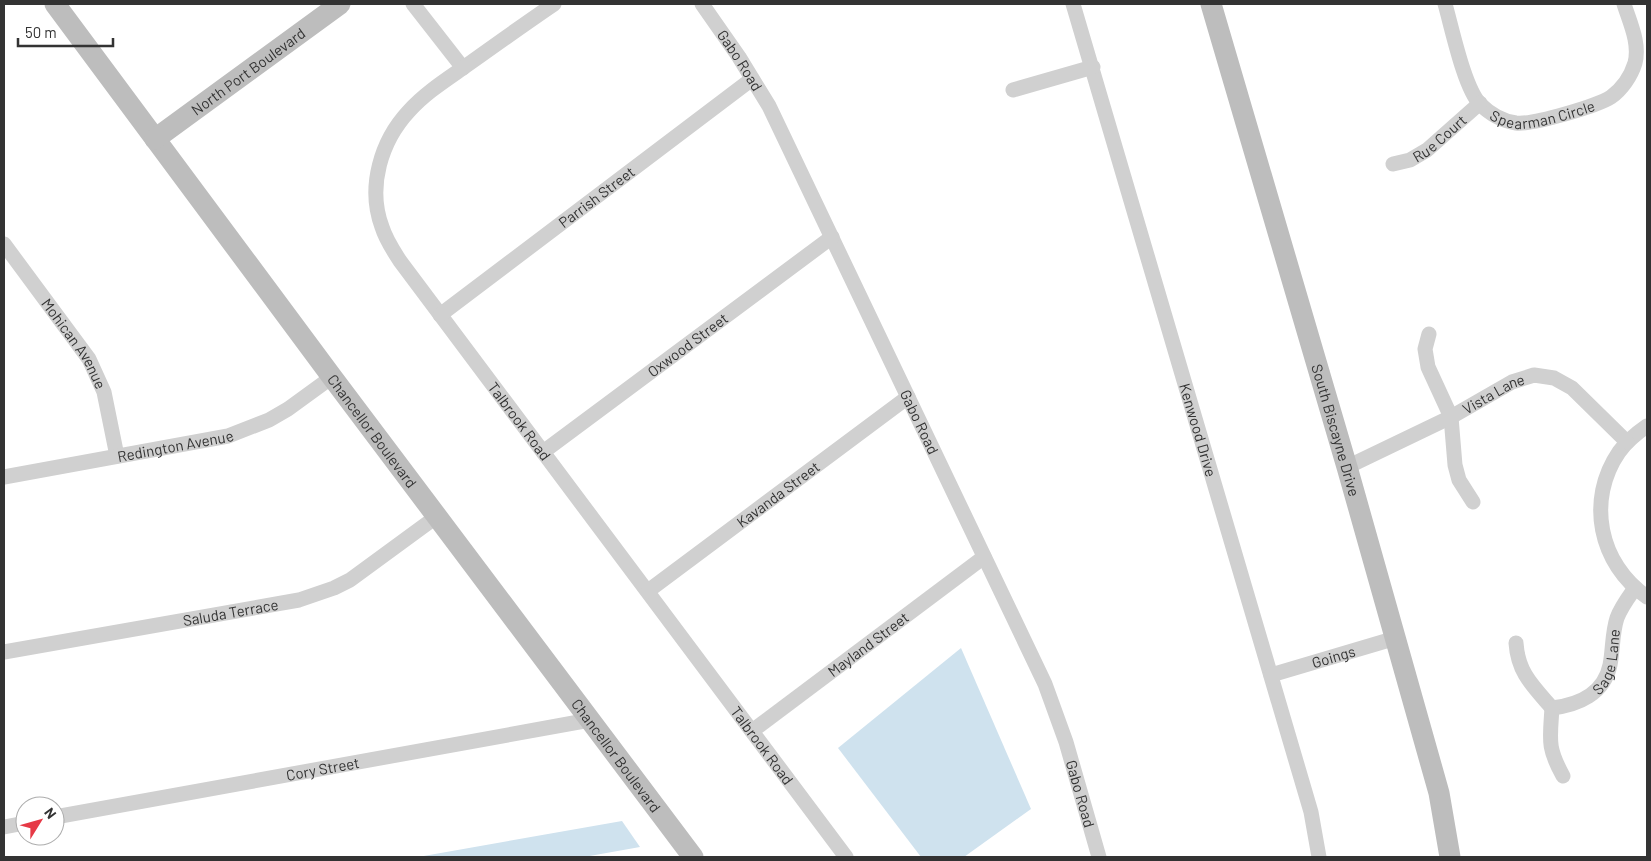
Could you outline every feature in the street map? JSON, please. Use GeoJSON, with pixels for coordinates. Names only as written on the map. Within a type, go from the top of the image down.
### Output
{"type":"FeatureCollection","features":[{"type":"Feature","properties":{"kind":"street","name":"Chancellor Boulevard"},"geometry":{"type":"LineString","coordinates":[[54,4],[332,378],[693,857]]}},
{"type":"Feature","properties":{"kind":"street","name":"North Port Boulevard"},"geometry":{"type":"LineString","coordinates":[[155,139],[340,4]]}},
{"type":"Feature","properties":{"kind":"street"},"geometry":{"type":"LineString","coordinates":[[413,4],[463,68]]}},
{"type":"Feature","properties":{"kind":"street","name":"Talbrook Road"},"geometry":{"type":"LineString","coordinates":[[554,4],[420,100],[400,122],[384,149],[378,166],[376,183],[381,226],[400,261],[846,857]]}},
{"type":"Feature","properties":{"kind":"street","name":"Gabo Road"},"geometry":{"type":"LineString","coordinates":[[702,4],[769,106],[1045,684],[1058,718],[1099,857]]}},
{"type":"Feature","properties":{"kind":"street","name":"Kenwood Drive"},"geometry":{"type":"LineString","coordinates":[[1073,4],[1311,812],[1319,857]]}},
{"type":"Feature","properties":{"kind":"street","name":"South Biscayne Drive"},"geometry":{"type":"LineString","coordinates":[[1211,4],[1396,638],[1439,793],[1450,857]]}},
{"type":"Feature","properties":{"kind":"street","name":"Spearman Circle"},"geometry":{"type":"LineString","coordinates":[[1445,4],[1472,94],[1490,112],[1501,119],[1510,122],[1526,123],[1599,103],[1612,96],[1626,81],[1634,64],[1636,42],[1624,4]]}},
{"type":"Feature","properties":{"kind":"street"},"geometry":{"type":"LineString","coordinates":[[1013,90],[1093,67]]}},
{"type":"Feature","properties":{"kind":"street","name":"Parrish Street"},"geometry":{"type":"LineString","coordinates":[[440,315],[752,79]]}},
{"type":"Feature","properties":{"kind":"street","name":"Rue Court"},"geometry":{"type":"LineString","coordinates":[[1393,164],[1410,160],[1427,150],[1480,103]]}},
{"type":"Feature","properties":{"kind":"street","name":"Oxwood Street"},"geometry":{"type":"LineString","coordinates":[[543,452],[832,237]]}},
{"type":"Feature","properties":{"kind":"street","name":"Mohican Avenue"},"geometry":{"type":"LineString","coordinates":[[4,244],[89,359],[104,392],[117,456]]}},
{"type":"Feature","properties":{"kind":"street"},"geometry":{"type":"LineString","coordinates":[[1429,334],[1426,349],[1428,368],[1451,417],[1457,473],[1462,486],[1473,502]]}},
{"type":"Feature","properties":{"kind":"street","name":"Vista Lane"},"geometry":{"type":"LineString","coordinates":[[1347,467],[1451,417],[1519,379],[1534,375],[1560,380],[1572,388],[1627,442]]}},
{"type":"Feature","properties":{"kind":"street","name":"Redington Avenue"},"geometry":{"type":"LineString","coordinates":[[4,477],[228,436],[269,420],[332,378]]}},
{"type":"Feature","properties":{"kind":"street","name":"Kavanda Street"},"geometry":{"type":"LineString","coordinates":[[648,591],[908,397]]}},
{"type":"Feature","properties":{"kind":"street"},"geometry":{"type":"LineString","coordinates":[[1641,592],[1622,574],[1611,558],[1600,520],[1601,499],[1606,476],[1614,459],[1627,442],[1647,426]]}},
{"type":"Feature","properties":{"kind":"street","name":"Saluda Terrace"},"geometry":{"type":"LineString","coordinates":[[4,652],[299,600],[350,580],[436,516]]}},
{"type":"Feature","properties":{"kind":"street","name":"Mayland Street"},"geometry":{"type":"LineString","coordinates":[[752,731],[984,557]]}},
{"type":"Feature","properties":{"kind":"street","name":"Sage Lane"},"geometry":{"type":"LineString","coordinates":[[1552,708],[1566,707],[1582,701],[1597,690],[1610,666],[1617,618],[1641,592]]}},
{"type":"Feature","properties":{"kind":"street","name":"Goings"},"geometry":{"type":"LineString","coordinates":[[1271,675],[1396,638]]}},
{"type":"Feature","properties":{"kind":"street"},"geometry":{"type":"LineString","coordinates":[[1516,643],[1517,655],[1524,675],[1552,708],[1550,747],[1563,776]]}},
{"type":"Feature","properties":{"kind":"street","name":"Cory Street"},"geometry":{"type":"LineString","coordinates":[[65,815],[590,720]]}},
{"type":"Feature","properties":{"kind":"water"},"geometry":{"type":"Polygon","coordinates":[[[961,648],[1031,809],[964,857],[921,857],[838,748],[961,648]]]}},
{"type":"Feature","properties":{"kind":"water"},"geometry":{"type":"Polygon","coordinates":[[[622,821],[640,847],[584,857],[418,857],[622,821]]]}}]}
